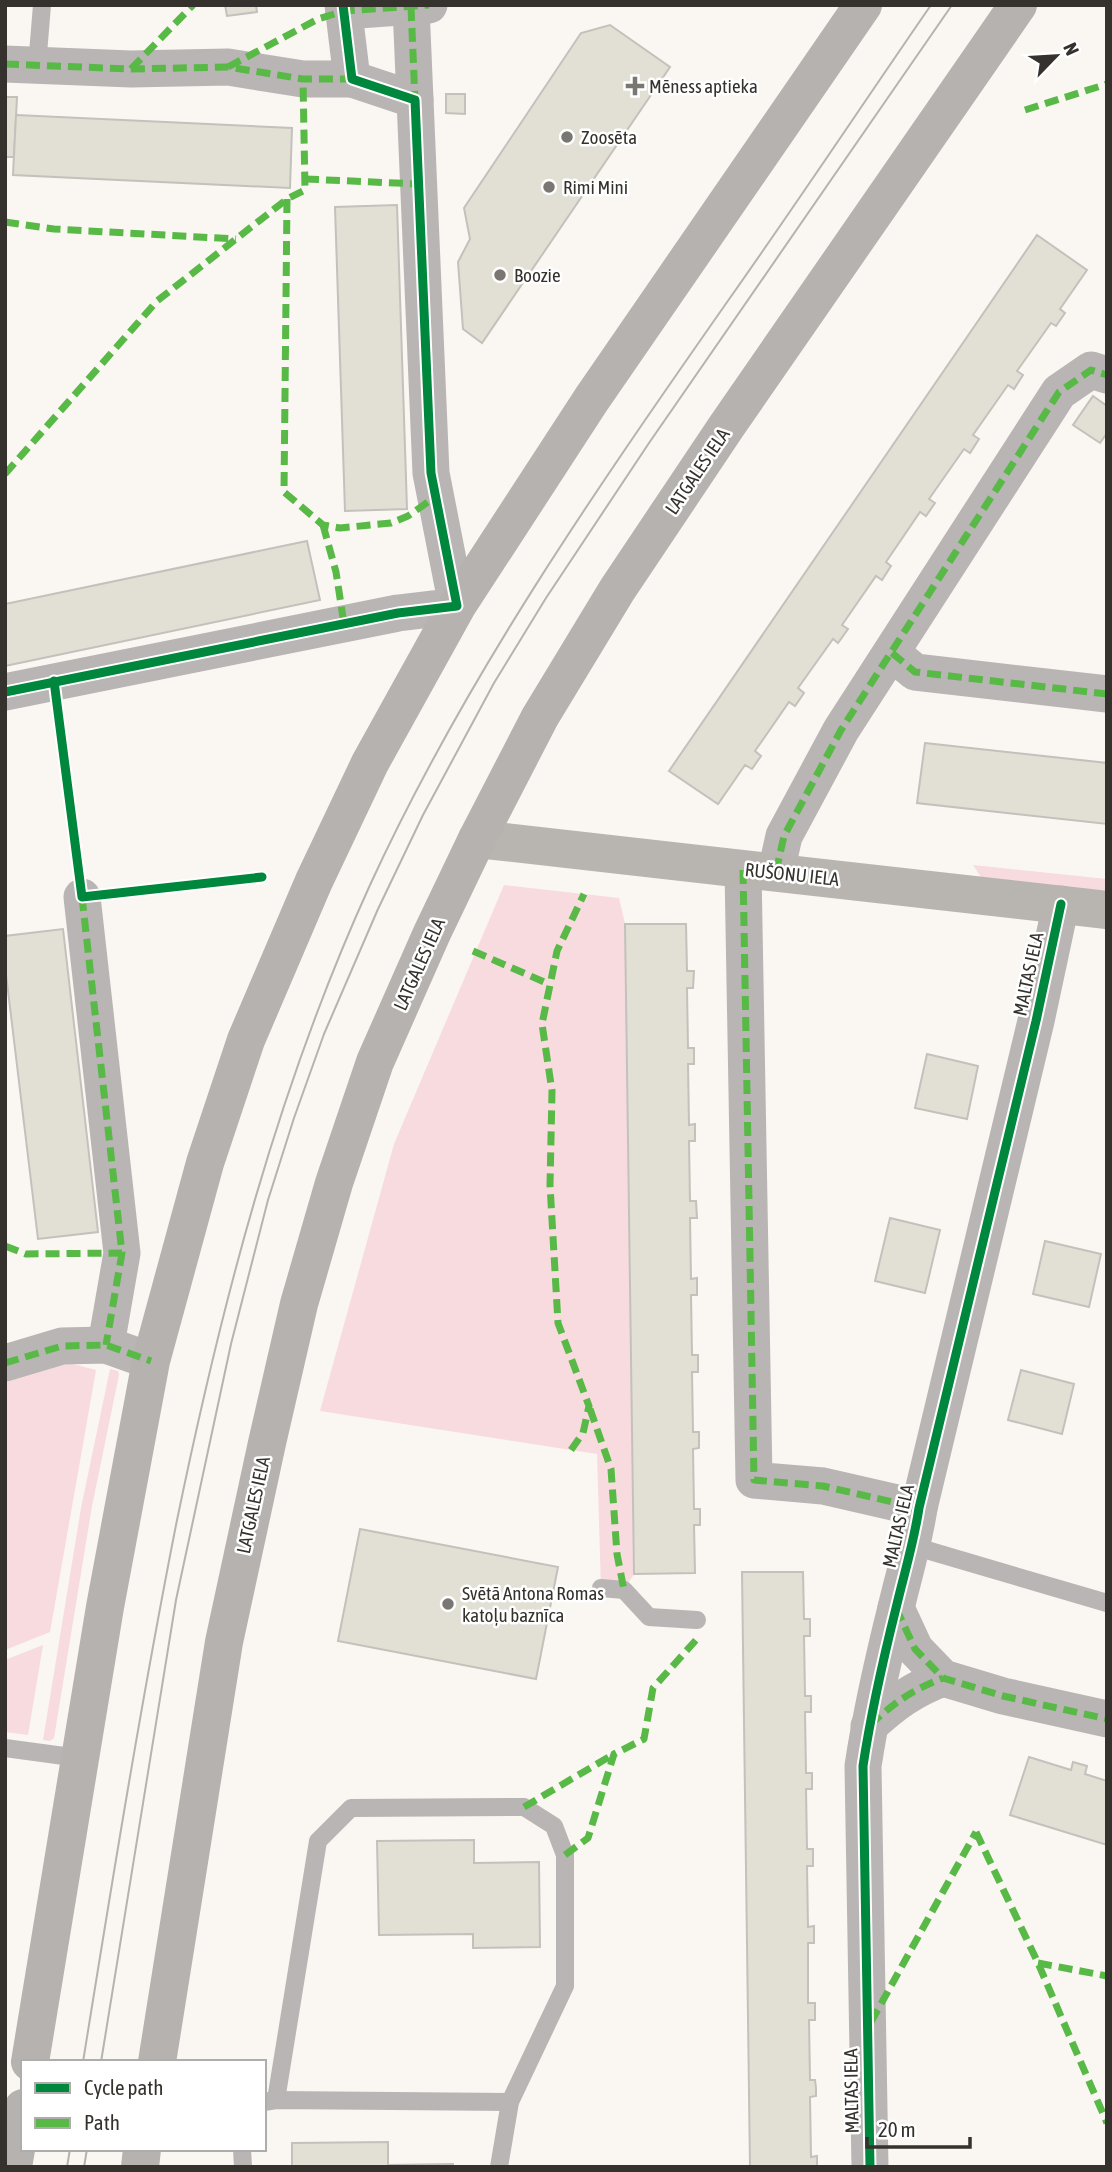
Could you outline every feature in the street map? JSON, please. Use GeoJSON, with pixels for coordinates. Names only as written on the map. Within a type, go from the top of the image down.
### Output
{"type":"FeatureCollection","features":[{"type":"Feature","properties":{"kind":"highway"},"geometry":{"type":"LineString","coordinates":[[30,2060],[79,1758],[150,1361],[205,1163],[246,1040],[314,881],[370,763],[457,606],[591,400],[863,5]]}},
{"type":"Feature","properties":{"kind":"highway","name":"LATGALES IELA"},"geometry":{"type":"LineString","coordinates":[[157,2060],[224,1642],[299,1304],[334,1183],[375,1062],[477,839],[540,717],[617,590],[1018,5]]}},
{"type":"Feature","properties":{"kind":"highway"},"geometry":{"type":"LineString","coordinates":[[13,2167],[21,2120]]}},
{"type":"Feature","properties":{"kind":"street"},"geometry":{"type":"LineString","coordinates":[[5,691],[398,613],[457,606],[431,473],[415,100],[420,6],[343,8],[352,79]]}},
{"type":"Feature","properties":{"kind":"street"},"geometry":{"type":"LineString","coordinates":[[21,65],[131,69],[228,67],[303,79],[352,79],[415,100]]}},
{"type":"Feature","properties":{"kind":"street"},"geometry":{"type":"LineString","coordinates":[[919,1508],[823,1486],[754,1480],[760,871],[784,836],[841,730],[1059,392],[1091,370],[1107,375]]}},
{"type":"Feature","properties":{"kind":"street"},"geometry":{"type":"LineString","coordinates":[[892,653],[915,672],[1107,694]]}},
{"type":"Feature","properties":{"kind":"street","name":"RUŠONU IELA"},"geometry":{"type":"LineString","coordinates":[[477,839],[1107,910]]}},
{"type":"Feature","properties":{"kind":"street"},"geometry":{"type":"LineString","coordinates":[[82,897],[122,1253],[106,1345]]}},
{"type":"Feature","properties":{"kind":"street","name":"MALTAS IELA"},"geometry":{"type":"LineString","coordinates":[[870,2167],[863,1766],[869,1726],[1037,1021],[1061,904]]}},
{"type":"Feature","properties":{"kind":"street"},"geometry":{"type":"LineString","coordinates":[[5,1363],[62,1346],[106,1345],[150,1361]]}},
{"type":"Feature","properties":{"kind":"street"},"geometry":{"type":"LineString","coordinates":[[896,1608],[915,1649],[943,1678],[1003,1696],[1107,1719]]}},
{"type":"Feature","properties":{"kind":"street"},"geometry":{"type":"LineString","coordinates":[[869,1726],[892,1704],[913,1690],[943,1678]]}},
{"type":"Feature","properties":{"kind":"lane"},"geometry":{"type":"LineString","coordinates":[[21,65],[43,5]]}},
{"type":"Feature","properties":{"kind":"lane"},"geometry":{"type":"LineString","coordinates":[[913,1546],[1107,1603]]}},
{"type":"Feature","properties":{"kind":"lane"},"geometry":{"type":"LineString","coordinates":[[601,1588],[624,1590],[649,1617],[697,1620]]}},
{"type":"Feature","properties":{"kind":"lane"},"geometry":{"type":"LineString","coordinates":[[5,1748],[79,1758]]}},
{"type":"Feature","properties":{"kind":"lane"},"geometry":{"type":"LineString","coordinates":[[499,2167],[510,2102],[565,1986],[565,1855],[554,1826],[524,1807],[351,1808],[317,1841],[270,2101],[510,2102]]}},
{"type":"Feature","properties":{"kind":"shaded area"},"geometry":{"type":"Polygon","coordinates":[[[973,865],[1107,879],[1107,892],[981,877],[973,865]]]}},
{"type":"Feature","properties":{"kind":"shaded area"},"geometry":{"type":"Polygon","coordinates":[[[504,885],[619,898],[625,924],[634,1574],[624,1590],[601,1588],[597,1454],[320,1411],[394,1144],[504,885]]]}},
{"type":"Feature","properties":{"kind":"shaded area"},"geometry":{"type":"Polygon","coordinates":[[[69,1363],[96,1370],[50,1632],[5,1650],[5,1382],[69,1363]]]}},
{"type":"Feature","properties":{"kind":"shaded area"},"geometry":{"type":"Polygon","coordinates":[[[110,1369],[118,1371],[119,1375],[92,1506],[54,1738],[50,1741],[43,1740],[81,1508],[110,1369]]]}},
{"type":"Feature","properties":{"kind":"shaded area"},"geometry":{"type":"Polygon","coordinates":[[[43,1645],[28,1735],[5,1732],[5,1660],[43,1645]]]}},
{"type":"Feature","properties":{"kind":"building"},"geometry":{"type":"Polygon","coordinates":[[[225,5],[256,5],[257,12],[227,16],[225,5]]]}},
{"type":"Feature","properties":{"kind":"building","name":"Zoosēta"},"geometry":{"type":"Polygon","coordinates":[[[610,25],[670,67],[482,343],[463,329],[458,262],[470,239],[464,208],[581,33],[610,25]]]}},
{"type":"Feature","properties":{"kind":"building"},"geometry":{"type":"Polygon","coordinates":[[[446,94],[465,94],[465,114],[446,113],[446,94]]]}},
{"type":"Feature","properties":{"kind":"building"},"geometry":{"type":"Polygon","coordinates":[[[5,97],[17,97],[14,157],[5,157],[5,97]]]}},
{"type":"Feature","properties":{"kind":"building"},"geometry":{"type":"Polygon","coordinates":[[[16,115],[292,128],[290,188],[13,175],[16,115]]]}},
{"type":"Feature","properties":{"kind":"building"},"geometry":{"type":"Polygon","coordinates":[[[397,205],[407,509],[345,511],[335,207],[397,205]]]}},
{"type":"Feature","properties":{"kind":"building"},"geometry":{"type":"Polygon","coordinates":[[[1037,235],[1087,270],[1060,309],[1065,313],[1056,326],[1051,323],[1017,371],[1023,375],[1014,389],[1008,385],[973,435],[979,439],[970,453],[964,449],[929,499],[935,503],[926,516],[920,512],[886,562],[891,566],[882,580],[876,576],[842,625],[848,629],[838,643],[833,639],[798,688],[804,693],[795,706],[789,702],[755,751],[761,756],[752,769],[745,765],[718,804],[669,771],[1037,235]]]}},
{"type":"Feature","properties":{"kind":"building"},"geometry":{"type":"Polygon","coordinates":[[[1093,396],[1107,406],[1107,433],[1100,443],[1073,425],[1093,396]]]}},
{"type":"Feature","properties":{"kind":"building"},"geometry":{"type":"Polygon","coordinates":[[[307,541],[320,600],[5,666],[5,604],[307,541]]]}},
{"type":"Feature","properties":{"kind":"building"},"geometry":{"type":"Polygon","coordinates":[[[925,743],[1107,763],[1107,824],[917,803],[925,743]]]}},
{"type":"Feature","properties":{"kind":"building"},"geometry":{"type":"Polygon","coordinates":[[[625,924],[686,924],[687,971],[694,971],[693,988],[687,988],[688,1048],[694,1048],[694,1064],[688,1064],[689,1125],[695,1124],[695,1141],[689,1141],[690,1201],[696,1201],[697,1218],[690,1218],[691,1279],[697,1278],[697,1295],[691,1295],[692,1355],[698,1355],[698,1372],[692,1372],[693,1432],[699,1432],[699,1448],[693,1449],[694,1509],[700,1509],[700,1525],[694,1525],[695,1573],[634,1574],[625,924]]]}},
{"type":"Feature","properties":{"kind":"building"},"geometry":{"type":"Polygon","coordinates":[[[63,929],[98,1232],[38,1239],[5,966],[5,936],[63,929]]]}},
{"type":"Feature","properties":{"kind":"building"},"geometry":{"type":"Polygon","coordinates":[[[927,1054],[978,1066],[967,1119],[915,1108],[927,1054]]]}},
{"type":"Feature","properties":{"kind":"building"},"geometry":{"type":"Polygon","coordinates":[[[890,1218],[940,1230],[925,1293],[875,1281],[890,1218]]]}},
{"type":"Feature","properties":{"kind":"building"},"geometry":{"type":"Polygon","coordinates":[[[1045,1241],[1101,1254],[1089,1307],[1033,1294],[1045,1241]]]}},
{"type":"Feature","properties":{"kind":"building"},"geometry":{"type":"Polygon","coordinates":[[[1021,1370],[1074,1384],[1062,1434],[1008,1420],[1021,1370]]]}},
{"type":"Feature","properties":{"kind":"building","name":"Svētā Antona Romas katoļu baznīca"},"geometry":{"type":"Polygon","coordinates":[[[360,1529],[558,1567],[536,1679],[338,1641],[360,1529]]]}},
{"type":"Feature","properties":{"kind":"building"},"geometry":{"type":"Polygon","coordinates":[[[742,1572],[803,1572],[804,1619],[810,1619],[810,1636],[804,1636],[805,1696],[811,1696],[811,1712],[805,1712],[806,1773],[812,1773],[812,1789],[806,1789],[807,1849],[813,1849],[813,1866],[807,1866],[808,1927],[814,1926],[814,1943],[808,1943],[808,2003],[815,2003],[815,2020],[809,2020],[810,2080],[815,2080],[816,2088],[816,2096],[810,2097],[811,2157],[817,2156],[817,2167],[750,2167],[742,1572]]]}},
{"type":"Feature","properties":{"kind":"building"},"geometry":{"type":"Polygon","coordinates":[[[1029,1757],[1071,1770],[1073,1762],[1087,1766],[1085,1774],[1107,1781],[1107,1845],[1010,1815],[1029,1757]]]}},
{"type":"Feature","properties":{"kind":"building"},"geometry":{"type":"Polygon","coordinates":[[[474,1840],[474,1863],[539,1862],[540,1947],[473,1948],[473,1934],[379,1935],[377,1841],[474,1840]]]}},
{"type":"Feature","properties":{"kind":"building"},"geometry":{"type":"Polygon","coordinates":[[[388,2142],[388,2165],[453,2164],[453,2167],[292,2167],[292,2143],[388,2142]]]}},
{"type":"Feature","properties":{"kind":"tram line"},"geometry":{"type":"LineString","coordinates":[[83,2060],[151,1659],[193,1443],[255,1199],[307,1040],[337,962],[407,808],[447,733],[534,587],[628,445],[931,5]]}},
{"type":"Feature","properties":{"kind":"tram line"},"geometry":{"type":"LineString","coordinates":[[101,2060],[176,1600],[231,1344],[268,1200],[324,1034],[378,909],[423,815],[494,683],[546,598],[649,443],[952,5]]}},
{"type":"Feature","properties":{"kind":"tram line"},"geometry":{"type":"LineString","coordinates":[[67,2167],[70,2151]]}},
{"type":"Feature","properties":{"kind":"tram line"},"geometry":{"type":"LineString","coordinates":[[84,2167],[87,2151]]}},
{"type":"Feature","properties":{"kind":"marked path"},"geometry":{"type":"LineString","coordinates":[[131,69],[193,5]]}},
{"type":"Feature","properties":{"kind":"marked path"},"geometry":{"type":"LineString","coordinates":[[228,67],[318,19],[344,11],[429,5]]}},
{"type":"Feature","properties":{"kind":"marked path"},"geometry":{"type":"LineString","coordinates":[[411,7],[415,100]]}},
{"type":"Feature","properties":{"kind":"marked path"},"geometry":{"type":"LineString","coordinates":[[5,64],[131,69],[228,67],[303,79],[352,79]]}},
{"type":"Feature","properties":{"kind":"marked path"},"geometry":{"type":"LineString","coordinates":[[5,474],[157,301],[287,199],[305,190],[303,79]]}},
{"type":"Feature","properties":{"kind":"marked path"},"geometry":{"type":"LineString","coordinates":[[1025,110],[1107,84]]}},
{"type":"Feature","properties":{"kind":"marked path"},"geometry":{"type":"LineString","coordinates":[[305,179],[418,184]]}},
{"type":"Feature","properties":{"kind":"marked path"},"geometry":{"type":"LineString","coordinates":[[287,199],[284,492],[323,525],[340,528],[391,523],[408,516],[435,497]]}},
{"type":"Feature","properties":{"kind":"marked path"},"geometry":{"type":"LineString","coordinates":[[5,222],[54,229],[236,239]]}},
{"type":"Feature","properties":{"kind":"marked path"},"geometry":{"type":"LineString","coordinates":[[776,872],[784,836],[841,730],[1059,392],[1091,370],[1107,375]]}},
{"type":"Feature","properties":{"kind":"marked path"},"geometry":{"type":"LineString","coordinates":[[323,525],[336,572],[344,624]]}},
{"type":"Feature","properties":{"kind":"marked path"},"geometry":{"type":"LineString","coordinates":[[892,653],[915,672],[1107,694]]}},
{"type":"Feature","properties":{"kind":"marked path"},"geometry":{"type":"LineString","coordinates":[[743,870],[754,1480],[823,1486],[919,1508]]}},
{"type":"Feature","properties":{"kind":"marked path"},"geometry":{"type":"LineString","coordinates":[[571,1450],[583,1433],[589,1406],[558,1323],[550,1185],[552,1091],[542,1024],[557,951],[584,894]]}},
{"type":"Feature","properties":{"kind":"marked path"},"geometry":{"type":"LineString","coordinates":[[82,897],[122,1253],[106,1345]]}},
{"type":"Feature","properties":{"kind":"marked path"},"geometry":{"type":"LineString","coordinates":[[473,951],[549,984]]}},
{"type":"Feature","properties":{"kind":"marked path"},"geometry":{"type":"LineString","coordinates":[[5,1246],[26,1254],[122,1253]]}},
{"type":"Feature","properties":{"kind":"marked path"},"geometry":{"type":"LineString","coordinates":[[5,1363],[62,1346],[106,1345],[151,1361]]}},
{"type":"Feature","properties":{"kind":"marked path"},"geometry":{"type":"LineString","coordinates":[[590,1409],[611,1469],[617,1554],[624,1590]]}},
{"type":"Feature","properties":{"kind":"marked path"},"geometry":{"type":"LineString","coordinates":[[896,1608],[915,1649],[943,1678],[1003,1696],[1107,1719]]}},
{"type":"Feature","properties":{"kind":"marked path"},"geometry":{"type":"LineString","coordinates":[[565,1855],[588,1838],[614,1754],[644,1739],[653,1688],[696,1640]]}},
{"type":"Feature","properties":{"kind":"marked path"},"geometry":{"type":"LineString","coordinates":[[870,1725],[904,1697],[943,1678]]}},
{"type":"Feature","properties":{"kind":"marked path"},"geometry":{"type":"LineString","coordinates":[[524,1807],[614,1754]]}},
{"type":"Feature","properties":{"kind":"marked path"},"geometry":{"type":"LineString","coordinates":[[976,1832],[1038,1963],[1107,2123]]}},
{"type":"Feature","properties":{"kind":"marked path"},"geometry":{"type":"LineString","coordinates":[[871,2022],[976,1832]]}},
{"type":"Feature","properties":{"kind":"marked path"},"geometry":{"type":"LineString","coordinates":[[1038,1963],[1107,1976]]}},
{"type":"Feature","properties":{"kind":"cycle path"},"geometry":{"type":"LineString","coordinates":[[5,692],[398,613],[457,606],[431,473],[415,100],[352,79],[343,5]]}},
{"type":"Feature","properties":{"kind":"cycle path"},"geometry":{"type":"LineString","coordinates":[[54,681],[82,897],[262,877]]}},
{"type":"Feature","properties":{"kind":"cycle path"},"geometry":{"type":"LineString","coordinates":[[870,2167],[863,1766],[882,1667],[1036,1021],[1061,904]]}},
{"type":"Feature","properties":{"kind":"place","name":"Mēness aptieka"},"geometry":{"type":"Point","coordinates":[635,86]}},
{"type":"Feature","properties":{"kind":"place","name":"Zoosēta"},"geometry":{"type":"Point","coordinates":[567,137]}},
{"type":"Feature","properties":{"kind":"place","name":"Rimi Mini"},"geometry":{"type":"Point","coordinates":[549,187]}},
{"type":"Feature","properties":{"kind":"place","name":"Boozie"},"geometry":{"type":"Point","coordinates":[500,275]}},
{"type":"Feature","properties":{"kind":"place","name":"Svētā Antona Romas katoļu baznīca"},"geometry":{"type":"Point","coordinates":[448,1604]}}]}
